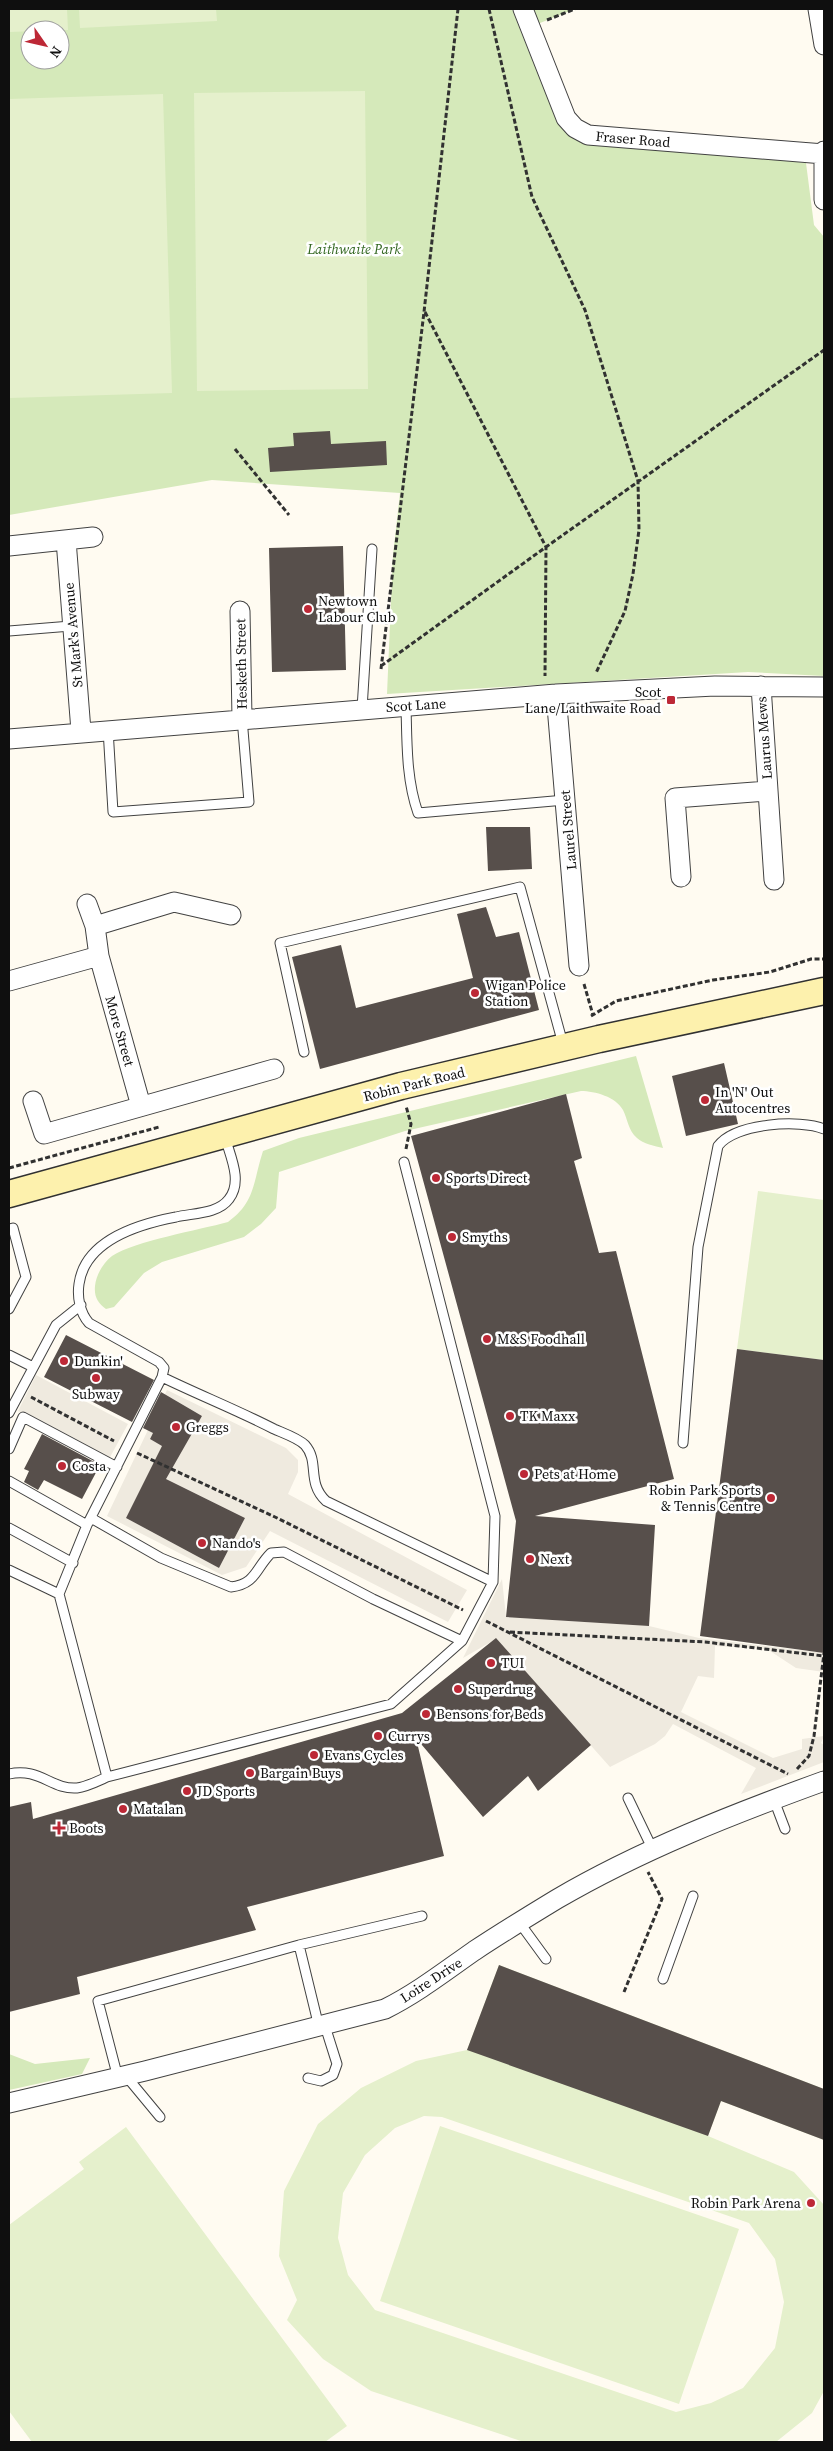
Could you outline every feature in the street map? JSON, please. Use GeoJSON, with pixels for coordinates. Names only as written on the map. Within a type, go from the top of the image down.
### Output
{"type":"FeatureCollection","features":[{"type":"Feature","properties":{"kind":"street","name":"Fraser Road"},"geometry":{"type":"LineString","coordinates":[[523,9],[566,118],[575,128],[588,135],[824,152]]}},
{"type":"Feature","properties":{"kind":"street"},"geometry":{"type":"LineString","coordinates":[[818,9],[824,45]]}},
{"type":"Feature","properties":{"kind":"street"},"geometry":{"type":"LineString","coordinates":[[824,152],[824,200]]}},
{"type":"Feature","properties":{"kind":"street"},"geometry":{"type":"LineString","coordinates":[[9,546],[93,536]]}},
{"type":"Feature","properties":{"kind":"street","name":"St Mark's Avenue"},"geometry":{"type":"LineString","coordinates":[[66,540],[71,626],[81,731]]}},
{"type":"Feature","properties":{"kind":"street","name":"Hesketh Street"},"geometry":{"type":"LineString","coordinates":[[240,611],[242,718]]}},
{"type":"Feature","properties":{"kind":"street","name":"Scot Lane"},"geometry":{"type":"LineString","coordinates":[[9,738],[551,694],[715,686],[824,687]]}},
{"type":"Feature","properties":{"kind":"street","name":"Laurus Mews"},"geometry":{"type":"LineString","coordinates":[[760,686],[774,880]]}},
{"type":"Feature","properties":{"kind":"street","name":"Laurel Street"},"geometry":{"type":"LineString","coordinates":[[551,694],[565,800],[579,966]]}},
{"type":"Feature","properties":{"kind":"street","name":"Laurus Mews"},"geometry":{"type":"LineString","coordinates":[[681,877],[675,798],[768,791]]}},
{"type":"Feature","properties":{"kind":"street"},"geometry":{"type":"LineString","coordinates":[[95,926],[174,902],[231,916]]}},
{"type":"Feature","properties":{"kind":"street","name":"More Street"},"geometry":{"type":"LineString","coordinates":[[87,904],[95,926],[99,956],[141,1106]]}},
{"type":"Feature","properties":{"kind":"street"},"geometry":{"type":"LineString","coordinates":[[9,981],[99,956]]}},
{"type":"Feature","properties":{"kind":"street","name":"Robin Park Road"},"geometry":{"type":"LineString","coordinates":[[9,1194],[401,1086],[564,1047],[824,991]]}},
{"type":"Feature","properties":{"kind":"street"},"geometry":{"type":"LineString","coordinates":[[33,1101],[44,1134],[274,1069]]}},
{"type":"Feature","properties":{"kind":"street","name":"Loire Drive"},"geometry":{"type":"LineString","coordinates":[[9,2103],[322,2026],[385,2008],[409,1997],[519,1922],[560,1898],[646,1853],[709,1824],[824,1781]]}},
{"type":"Feature","properties":{"kind":"lane"},"geometry":{"type":"LineString","coordinates":[[362,709],[372,549]]}},
{"type":"Feature","properties":{"kind":"lane"},"geometry":{"type":"LineString","coordinates":[[9,632],[71,626]]}},
{"type":"Feature","properties":{"kind":"lane"},"geometry":{"type":"LineString","coordinates":[[406,706],[412,796],[418,813],[565,800]]}},
{"type":"Feature","properties":{"kind":"lane"},"geometry":{"type":"LineString","coordinates":[[108,729],[114,812],[249,802],[242,718]]}},
{"type":"Feature","properties":{"kind":"lane"},"geometry":{"type":"LineString","coordinates":[[304,1052],[280,943],[520,887],[564,1047]]}},
{"type":"Feature","properties":{"kind":"lane"},"geometry":{"type":"LineString","coordinates":[[683,1443],[698,1247],[718,1146],[722,1140],[747,1130],[792,1122],[824,1129]]}},
{"type":"Feature","properties":{"kind":"lane"},"geometry":{"type":"LineString","coordinates":[[107,1777],[58,1594],[73,1563],[89,1522],[162,1377],[164,1368],[159,1362],[89,1323],[83,1316],[78,1290],[80,1275],[90,1257],[104,1243],[127,1231],[174,1217],[218,1207],[228,1200],[234,1189],[236,1178],[224,1135]]}},
{"type":"Feature","properties":{"kind":"lane"},"geometry":{"type":"LineString","coordinates":[[9,1774],[22,1771],[32,1773],[65,1787],[78,1788],[107,1777],[391,1704],[462,1641],[493,1582],[496,1516],[404,1162]]}},
{"type":"Feature","properties":{"kind":"lane"},"geometry":{"type":"LineString","coordinates":[[9,1229],[13,1228],[26,1277],[9,1309]]}},
{"type":"Feature","properties":{"kind":"lane"},"geometry":{"type":"LineString","coordinates":[[9,1414],[56,1325],[81,1305]]}},
{"type":"Feature","properties":{"kind":"lane"},"geometry":{"type":"LineString","coordinates":[[9,1355],[33,1367]]}},
{"type":"Feature","properties":{"kind":"lane"},"geometry":{"type":"LineString","coordinates":[[162,1377],[231,1407],[305,1446],[312,1460],[317,1492],[326,1501],[493,1582]]}},
{"type":"Feature","properties":{"kind":"lane"},"geometry":{"type":"LineString","coordinates":[[9,1450],[23,1417],[117,1467]]}},
{"type":"Feature","properties":{"kind":"lane"},"geometry":{"type":"LineString","coordinates":[[9,1481],[160,1558],[231,1587],[242,1586],[251,1580],[270,1553],[284,1552],[373,1599],[462,1641]]}},
{"type":"Feature","properties":{"kind":"lane"},"geometry":{"type":"LineString","coordinates":[[9,1528],[73,1563]]}},
{"type":"Feature","properties":{"kind":"lane"},"geometry":{"type":"LineString","coordinates":[[9,1570],[58,1594]]}},
{"type":"Feature","properties":{"kind":"lane"},"geometry":{"type":"LineString","coordinates":[[628,1798],[646,1853]]}},
{"type":"Feature","properties":{"kind":"lane"},"geometry":{"type":"LineString","coordinates":[[774,1800],[785,1829]]}},
{"type":"Feature","properties":{"kind":"lane"},"geometry":{"type":"LineString","coordinates":[[664,1979],[693,1896]]}},
{"type":"Feature","properties":{"kind":"lane"},"geometry":{"type":"LineString","coordinates":[[160,2117],[122,2076],[98,2001],[298,1945],[422,1916]]}},
{"type":"Feature","properties":{"kind":"lane"},"geometry":{"type":"LineString","coordinates":[[519,1922],[546,1959]]}},
{"type":"Feature","properties":{"kind":"lane"},"geometry":{"type":"LineString","coordinates":[[298,1945],[322,2026],[337,2064],[333,2076],[321,2080],[308,2078]]}},
{"type":"Feature","properties":{"kind":"path"},"geometry":{"type":"LineString","coordinates":[[380,675],[458,9]]}},
{"type":"Feature","properties":{"kind":"path"},"geometry":{"type":"LineString","coordinates":[[488,9],[532,197],[585,310],[638,481],[638,530],[633,574],[625,611],[587,692]]}},
{"type":"Feature","properties":{"kind":"path"},"geometry":{"type":"LineString","coordinates":[[530,26],[574,9]]}},
{"type":"Feature","properties":{"kind":"path"},"geometry":{"type":"LineString","coordinates":[[424,312],[546,547],[551,694]]}},
{"type":"Feature","properties":{"kind":"path"},"geometry":{"type":"LineString","coordinates":[[381,667],[638,481],[824,350]]}},
{"type":"Feature","properties":{"kind":"path"},"geometry":{"type":"LineString","coordinates":[[235,449],[289,514]]}},
{"type":"Feature","properties":{"kind":"path"},"geometry":{"type":"LineString","coordinates":[[579,966],[593,1015]]}},
{"type":"Feature","properties":{"kind":"path"},"geometry":{"type":"LineString","coordinates":[[401,1086],[411,1124],[404,1162]]}},
{"type":"Feature","properties":{"kind":"path"},"geometry":{"type":"LineString","coordinates":[[20,1392],[127,1448],[275,1517],[475,1616],[506,1632],[777,1770],[792,1775],[809,1756],[819,1704],[824,1655],[705,1642],[506,1632]]}},
{"type":"Feature","properties":{"kind":"path"},"geometry":{"type":"LineString","coordinates":[[624,1992],[662,1899],[646,1853]]}},
{"type":"Feature","properties":{"kind":"green space","name":"Laithwaite Park"},"geometry":{"type":"Polygon","coordinates":[[[9,9],[512,9],[557,122],[566,132],[579,139],[806,163],[814,225],[824,237],[824,676],[748,672],[387,694],[393,555],[400,493],[212,480],[9,515],[9,9]]]}},
{"type":"Feature","properties":{"kind":"green space"},"geometry":{"type":"Polygon","coordinates":[[[9,9],[67,9],[68,20],[20,20],[20,32],[9,32],[9,9]]]}},
{"type":"Feature","properties":{"kind":"green space"},"geometry":{"type":"Polygon","coordinates":[[[79,9],[216,9],[217,21],[80,28],[79,9]]]}},
{"type":"Feature","properties":{"kind":"green space"},"geometry":{"type":"Polygon","coordinates":[[[523,9],[575,9],[530,27],[523,9]]]}},
{"type":"Feature","properties":{"kind":"green space"},"geometry":{"type":"Polygon","coordinates":[[[365,91],[368,389],[197,391],[194,93],[365,91]]]}},
{"type":"Feature","properties":{"kind":"green space"},"geometry":{"type":"Polygon","coordinates":[[[163,94],[172,393],[9,398],[9,99],[163,94]]]}},
{"type":"Feature","properties":{"kind":"green space"},"geometry":{"type":"Polygon","coordinates":[[[636,1056],[663,1148],[646,1143],[634,1135],[620,1105],[610,1098],[587,1091],[405,1131],[279,1172],[276,1208],[261,1224],[244,1237],[162,1262],[144,1273],[114,1307],[106,1309],[97,1299],[95,1290],[98,1274],[112,1256],[136,1245],[228,1222],[237,1214],[249,1199],[263,1151],[299,1138],[636,1056]]]}},
{"type":"Feature","properties":{"kind":"green space"},"geometry":{"type":"Polygon","coordinates":[[[758,1191],[824,1200],[824,1360],[737,1349],[758,1191]]]}},
{"type":"Feature","properties":{"kind":"green space"},"geometry":{"type":"Polygon","coordinates":[[[499,1965],[824,2089],[824,2140],[721,2101],[708,2136],[794,2172],[824,2205],[824,2391],[812,2413],[776,2442],[524,2442],[371,2391],[323,2359],[287,2320],[297,2300],[279,2256],[284,2191],[318,2124],[361,2088],[416,2061],[467,2050],[499,1965]],[[424,2116],[395,2128],[365,2155],[343,2193],[338,2238],[348,2275],[375,2310],[676,2412],[711,2403],[743,2388],[775,2348],[784,2302],[775,2259],[749,2223],[442,2117],[424,2116]]]}},
{"type":"Feature","properties":{"kind":"green space"},"geometry":{"type":"Polygon","coordinates":[[[9,2054],[35,2064],[90,2058],[82,2074],[9,2090],[9,2054]]]}},
{"type":"Feature","properties":{"kind":"green space"},"geometry":{"type":"Polygon","coordinates":[[[440,2126],[739,2229],[679,2404],[380,2301],[440,2126]]]}},
{"type":"Feature","properties":{"kind":"green space"},"geometry":{"type":"Polygon","coordinates":[[[126,2127],[347,2426],[325,2442],[32,2442],[9,2411],[9,2225],[84,2169],[79,2162],[126,2127]]]}},
{"type":"Feature","properties":{"kind":"shaded area"},"geometry":{"type":"Polygon","coordinates":[[[36,1375],[128,1424],[109,1459],[18,1411],[36,1375]]]}},
{"type":"Feature","properties":{"kind":"shaded area"},"geometry":{"type":"Polygon","coordinates":[[[167,1390],[286,1448],[298,1460],[298,1472],[288,1494],[467,1590],[448,1622],[270,1531],[246,1567],[222,1575],[107,1516],[167,1390]],[[173,1399],[150,1439],[179,1455],[202,1416],[173,1399]],[[150,1471],[126,1518],[219,1568],[245,1518],[150,1471]]]}},
{"type":"Feature","properties":{"kind":"shaded area"},"geometry":{"type":"Polygon","coordinates":[[[502,1579],[506,1617],[649,1626],[699,1638],[824,1653],[824,1672],[796,1668],[767,1649],[715,1646],[714,1678],[698,1676],[681,1712],[773,1758],[802,1749],[802,1739],[824,1736],[821,1743],[824,1745],[824,1762],[741,1794],[756,1768],[673,1724],[665,1736],[655,1744],[610,1767],[496,1639],[463,1658],[502,1579]]]}},
{"type":"Feature","properties":{"kind":"building"},"geometry":{"type":"Polygon","coordinates":[[[330,431],[331,444],[386,441],[387,465],[270,472],[268,448],[294,446],[293,433],[330,431]]]}},
{"type":"Feature","properties":{"kind":"building","name":"Newtown Labour Club"},"geometry":{"type":"Polygon","coordinates":[[[343,546],[346,670],[272,672],[269,548],[343,546]]]}},
{"type":"Feature","properties":{"kind":"building"},"geometry":{"type":"Polygon","coordinates":[[[486,827],[530,827],[532,869],[488,871],[486,827]]]}},
{"type":"Feature","properties":{"kind":"building","name":"Wigan Police Station"},"geometry":{"type":"Polygon","coordinates":[[[486,907],[496,937],[519,932],[539,1010],[320,1069],[292,957],[341,945],[356,1008],[473,978],[457,914],[486,907]]]}},
{"type":"Feature","properties":{"kind":"building","name":"In 'N' Out Autocentres"},"geometry":{"type":"Polygon","coordinates":[[[724,1063],[738,1124],[686,1136],[672,1076],[724,1063]]]}},
{"type":"Feature","properties":{"kind":"building"},"geometry":{"type":"Polygon","coordinates":[[[566,1094],[582,1158],[574,1161],[599,1253],[616,1251],[674,1479],[535,1516],[655,1525],[649,1626],[506,1617],[516,1521],[411,1136],[566,1094]]]}},
{"type":"Feature","properties":{"kind":"building"},"geometry":{"type":"Polygon","coordinates":[[[66,1335],[154,1380],[132,1422],[44,1377],[66,1335]]]}},
{"type":"Feature","properties":{"kind":"building","name":"Robin Park Sports & Tennis Centre"},"geometry":{"type":"Polygon","coordinates":[[[737,1349],[824,1360],[824,1653],[700,1636],[737,1349]]]}},
{"type":"Feature","properties":{"kind":"building","name":"Nando's"},"geometry":{"type":"Polygon","coordinates":[[[161,1392],[202,1416],[166,1479],[245,1518],[219,1568],[126,1518],[162,1446],[150,1439],[153,1433],[143,1428],[161,1392]]]}},
{"type":"Feature","properties":{"kind":"building","name":"Costa"},"geometry":{"type":"Polygon","coordinates":[[[42,1434],[100,1465],[82,1499],[44,1480],[38,1490],[24,1482],[29,1471],[24,1469],[42,1434]]]}},
{"type":"Feature","properties":{"kind":"building"},"geometry":{"type":"Polygon","coordinates":[[[496,1638],[591,1745],[538,1791],[528,1776],[483,1817],[416,1738],[444,1856],[247,1907],[256,1930],[77,1977],[80,1994],[9,2012],[9,1807],[31,1802],[33,1819],[402,1713],[496,1638]]]}},
{"type":"Feature","properties":{"kind":"building"},"geometry":{"type":"Polygon","coordinates":[[[499,1965],[824,2089],[824,2140],[721,2101],[708,2136],[467,2050],[499,1965]]]}},
{"type":"Feature","properties":{"kind":"place","name":"Newtown Labour Club"},"geometry":{"type":"Point","coordinates":[308,609]}},
{"type":"Feature","properties":{"kind":"place","name":"Scot Lane/Laithwaite Road"},"geometry":{"type":"Point","coordinates":[671,700]}},
{"type":"Feature","properties":{"kind":"place","name":"Wigan Police Station"},"geometry":{"type":"Point","coordinates":[475,993]}},
{"type":"Feature","properties":{"kind":"place","name":"In 'N' Out Autocentres"},"geometry":{"type":"Point","coordinates":[705,1100]}},
{"type":"Feature","properties":{"kind":"place","name":"Sports Direct"},"geometry":{"type":"Point","coordinates":[436,1178]}},
{"type":"Feature","properties":{"kind":"place","name":"Smyths"},"geometry":{"type":"Point","coordinates":[452,1237]}},
{"type":"Feature","properties":{"kind":"place","name":"M&S Foodhall"},"geometry":{"type":"Point","coordinates":[487,1339]}},
{"type":"Feature","properties":{"kind":"place","name":"Dunkin'"},"geometry":{"type":"Point","coordinates":[64,1361]}},
{"type":"Feature","properties":{"kind":"place","name":"Subway"},"geometry":{"type":"Point","coordinates":[96,1378]}},
{"type":"Feature","properties":{"kind":"place","name":"TK Maxx"},"geometry":{"type":"Point","coordinates":[510,1416]}},
{"type":"Feature","properties":{"kind":"place","name":"Greggs"},"geometry":{"type":"Point","coordinates":[176,1427]}},
{"type":"Feature","properties":{"kind":"place","name":"Costa"},"geometry":{"type":"Point","coordinates":[62,1466]}},
{"type":"Feature","properties":{"kind":"place","name":"Pets at Home"},"geometry":{"type":"Point","coordinates":[524,1474]}},
{"type":"Feature","properties":{"kind":"place","name":"Robin Park Sports & Tennis Centre"},"geometry":{"type":"Point","coordinates":[771,1498]}},
{"type":"Feature","properties":{"kind":"place","name":"Nando's"},"geometry":{"type":"Point","coordinates":[202,1543]}},
{"type":"Feature","properties":{"kind":"place","name":"Next"},"geometry":{"type":"Point","coordinates":[530,1559]}},
{"type":"Feature","properties":{"kind":"place","name":"TUI"},"geometry":{"type":"Point","coordinates":[491,1663]}},
{"type":"Feature","properties":{"kind":"place","name":"Superdrug"},"geometry":{"type":"Point","coordinates":[458,1689]}},
{"type":"Feature","properties":{"kind":"place","name":"Bensons for Beds"},"geometry":{"type":"Point","coordinates":[426,1714]}},
{"type":"Feature","properties":{"kind":"place","name":"Currys"},"geometry":{"type":"Point","coordinates":[378,1736]}},
{"type":"Feature","properties":{"kind":"place","name":"Evans Cycles"},"geometry":{"type":"Point","coordinates":[314,1755]}},
{"type":"Feature","properties":{"kind":"place","name":"Bargain Buys"},"geometry":{"type":"Point","coordinates":[250,1773]}},
{"type":"Feature","properties":{"kind":"place","name":"JD Sports"},"geometry":{"type":"Point","coordinates":[187,1791]}},
{"type":"Feature","properties":{"kind":"place","name":"Matalan"},"geometry":{"type":"Point","coordinates":[123,1809]}},
{"type":"Feature","properties":{"kind":"place","name":"Boots"},"geometry":{"type":"Point","coordinates":[59,1828]}},
{"type":"Feature","properties":{"kind":"place","name":"Robin Park Arena"},"geometry":{"type":"Point","coordinates":[811,2203]}}]}
